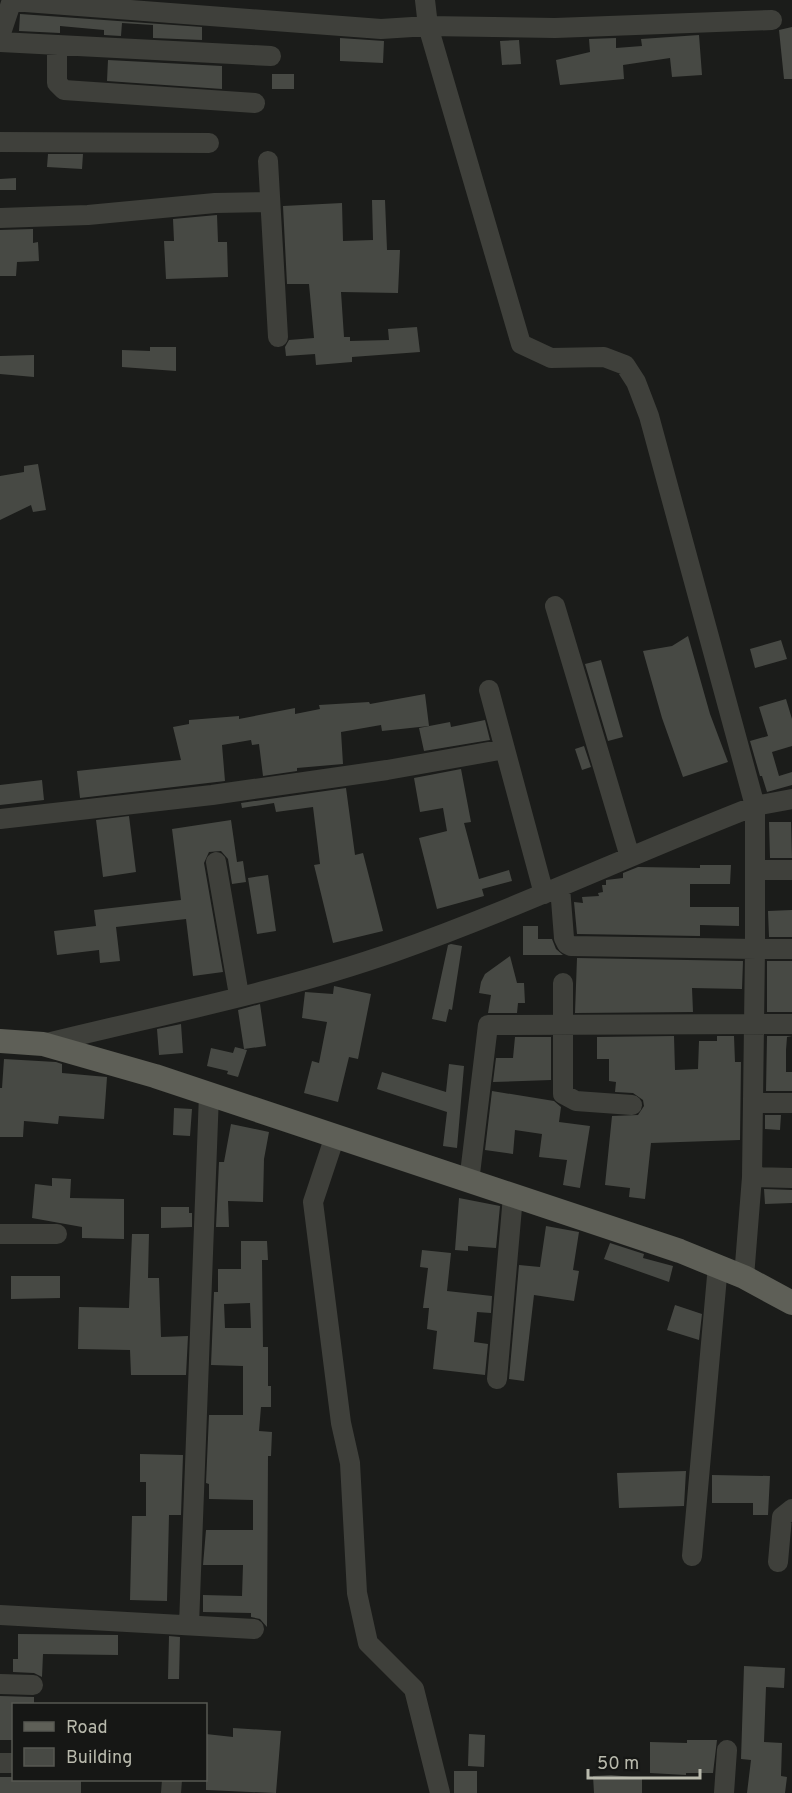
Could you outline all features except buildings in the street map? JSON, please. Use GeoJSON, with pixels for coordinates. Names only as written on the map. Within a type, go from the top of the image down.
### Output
{"type":"FeatureCollection","features":[{"type":"Feature","properties":{"kind":"main road"},"geometry":{"type":"LineString","coordinates":[[0,1041],[43,1044],[209,1094],[336,1136],[718,1265],[792,1303]]}},
{"type":"Feature","properties":{"kind":"street"},"geometry":{"type":"LineString","coordinates":[[425,0],[428,26],[521,344],[551,358],[603,357],[625,365],[636,382],[649,416],[755,806],[754,1103],[752,1177],[744,1277]]}},
{"type":"Feature","properties":{"kind":"street"},"geometry":{"type":"LineString","coordinates":[[0,36],[12,1],[256,18],[344,28],[428,26],[555,28],[772,20]]}},
{"type":"Feature","properties":{"kind":"street"},"geometry":{"type":"LineString","coordinates":[[0,42],[271,57]]}},
{"type":"Feature","properties":{"kind":"street"},"geometry":{"type":"LineString","coordinates":[[57,45],[57,82],[64,90],[255,103]]}},
{"type":"Feature","properties":{"kind":"street"},"geometry":{"type":"LineString","coordinates":[[0,142],[208,143]]}},
{"type":"Feature","properties":{"kind":"street"},"geometry":{"type":"LineString","coordinates":[[268,162],[278,337]]}},
{"type":"Feature","properties":{"kind":"street"},"geometry":{"type":"LineString","coordinates":[[0,218],[88,215],[215,203],[270,201]]}},
{"type":"Feature","properties":{"kind":"street"},"geometry":{"type":"LineString","coordinates":[[555,606],[630,857]]}},
{"type":"Feature","properties":{"kind":"street"},"geometry":{"type":"LineString","coordinates":[[489,690],[505,749],[552,890],[567,944],[571,946],[792,949]]}},
{"type":"Feature","properties":{"kind":"street"},"geometry":{"type":"LineString","coordinates":[[0,819],[212,795],[387,770],[505,749]]}},
{"type":"Feature","properties":{"kind":"street"},"geometry":{"type":"LineString","coordinates":[[43,1044],[239,995],[392,952],[552,890],[755,806],[792,799]]}},
{"type":"Feature","properties":{"kind":"street"},"geometry":{"type":"LineString","coordinates":[[216,862],[239,995]]}},
{"type":"Feature","properties":{"kind":"street"},"geometry":{"type":"LineString","coordinates":[[755,870],[792,870]]}},
{"type":"Feature","properties":{"kind":"street"},"geometry":{"type":"LineString","coordinates":[[563,983],[563,1094],[576,1101],[632,1104]]}},
{"type":"Feature","properties":{"kind":"street"},"geometry":{"type":"LineString","coordinates":[[469,1182],[488,1024],[792,1024]]}},
{"type":"Feature","properties":{"kind":"street"},"geometry":{"type":"LineString","coordinates":[[189,1625],[209,1094]]}},
{"type":"Feature","properties":{"kind":"street"},"geometry":{"type":"LineString","coordinates":[[754,1103],[792,1103]]}},
{"type":"Feature","properties":{"kind":"street"},"geometry":{"type":"LineString","coordinates":[[336,1136],[313,1202],[340,1423],[350,1462],[357,1593],[368,1643],[414,1689],[440,1793]]}},
{"type":"Feature","properties":{"kind":"street"},"geometry":{"type":"LineString","coordinates":[[752,1177],[792,1178]]}},
{"type":"Feature","properties":{"kind":"street"},"geometry":{"type":"LineString","coordinates":[[497,1379],[513,1196]]}},
{"type":"Feature","properties":{"kind":"street"},"geometry":{"type":"LineString","coordinates":[[0,1234],[57,1234]]}},
{"type":"Feature","properties":{"kind":"street"},"geometry":{"type":"LineString","coordinates":[[692,1556],[718,1265]]}},
{"type":"Feature","properties":{"kind":"street"},"geometry":{"type":"LineString","coordinates":[[778,1562],[782,1517],[792,1509]]}},
{"type":"Feature","properties":{"kind":"street"},"geometry":{"type":"LineString","coordinates":[[0,1615],[254,1629]]}},
{"type":"Feature","properties":{"kind":"street"},"geometry":{"type":"LineString","coordinates":[[0,1684],[33,1685]]}},
{"type":"Feature","properties":{"kind":"street"},"geometry":{"type":"LineString","coordinates":[[724,1793],[727,1750]]}}]}
